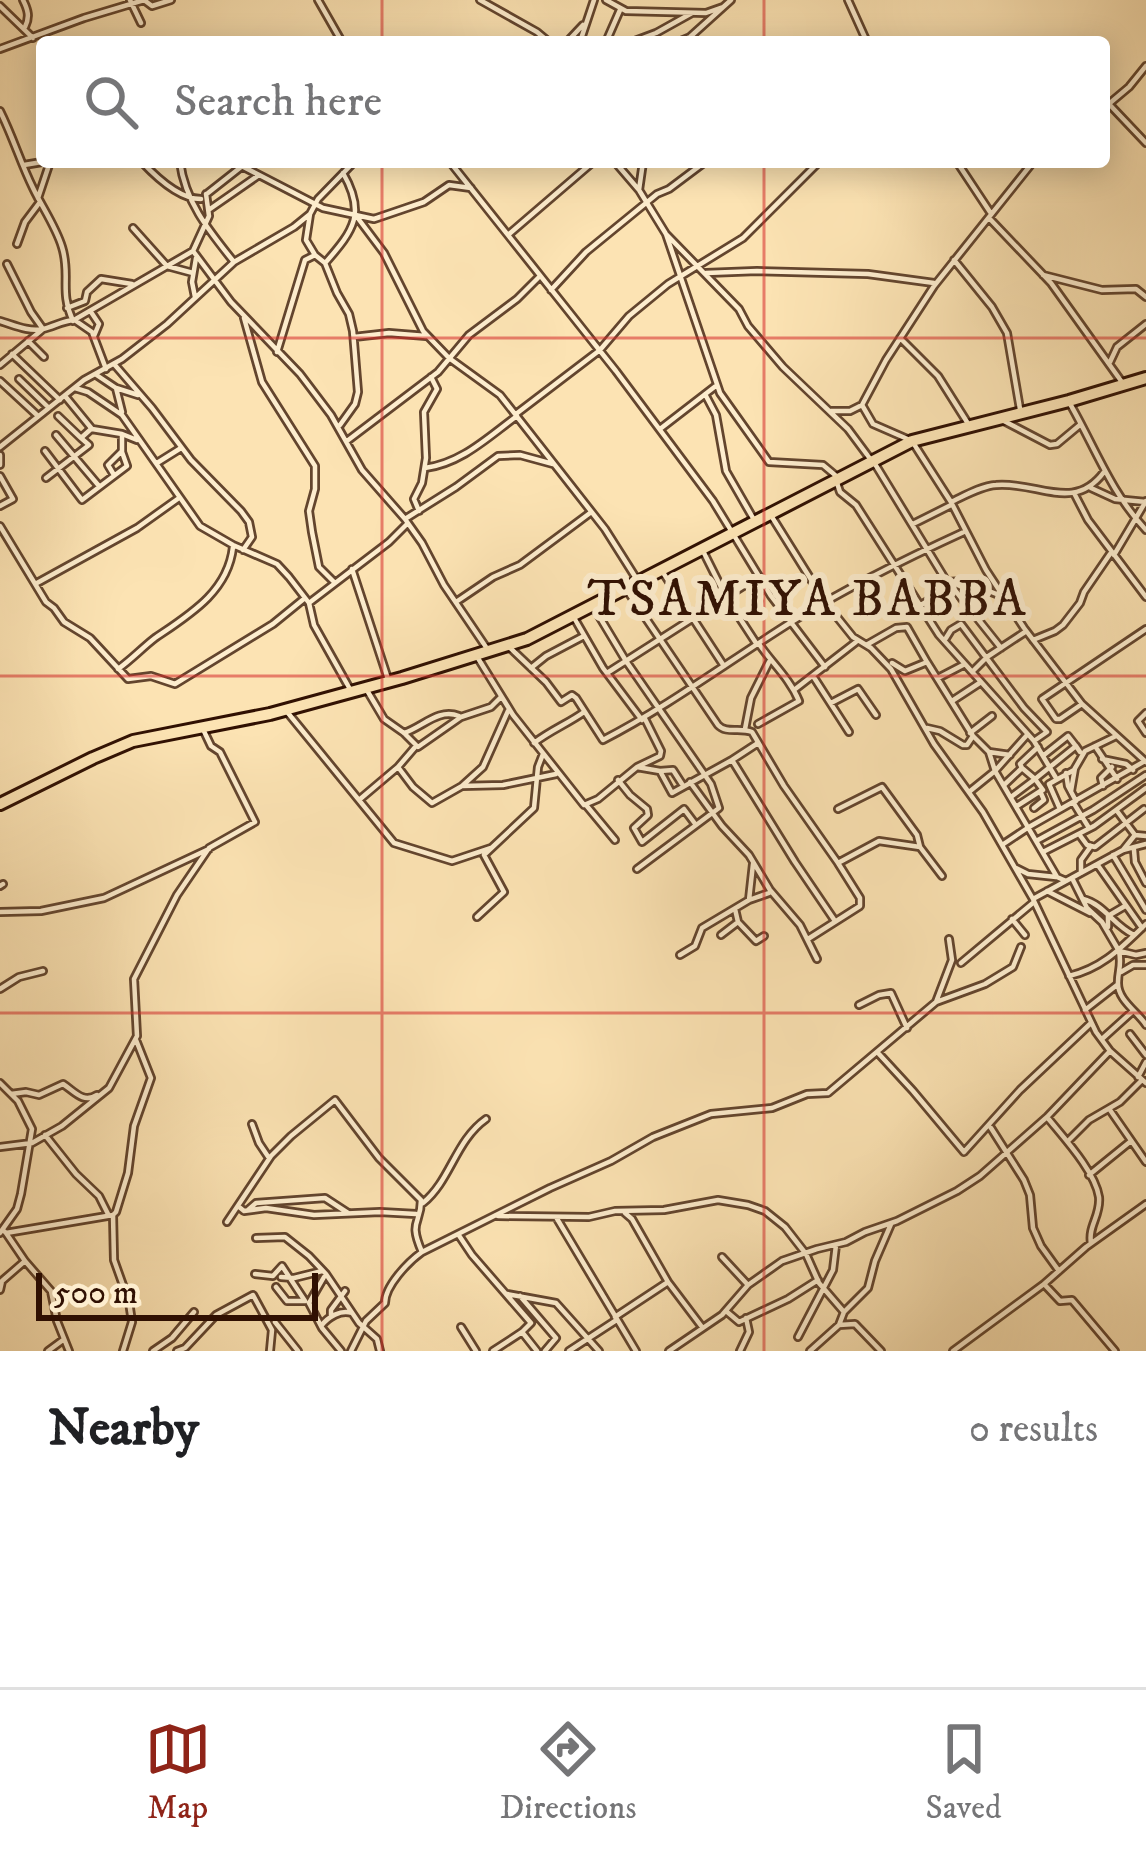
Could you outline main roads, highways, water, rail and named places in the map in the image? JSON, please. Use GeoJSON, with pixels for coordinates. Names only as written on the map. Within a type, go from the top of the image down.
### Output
{"type":"FeatureCollection","features":[{"type":"Feature","properties":{"kind":"main road"},"geometry":{"type":"LineString","coordinates":[[0,804],[134,741],[389,682],[536,635],[912,441],[1146,378]]}},
{"type":"Feature","properties":{"kind":"district","name":"TSAMIYA BABBA"},"geometry":{"type":"Point","coordinates":[808,597]}}]}
